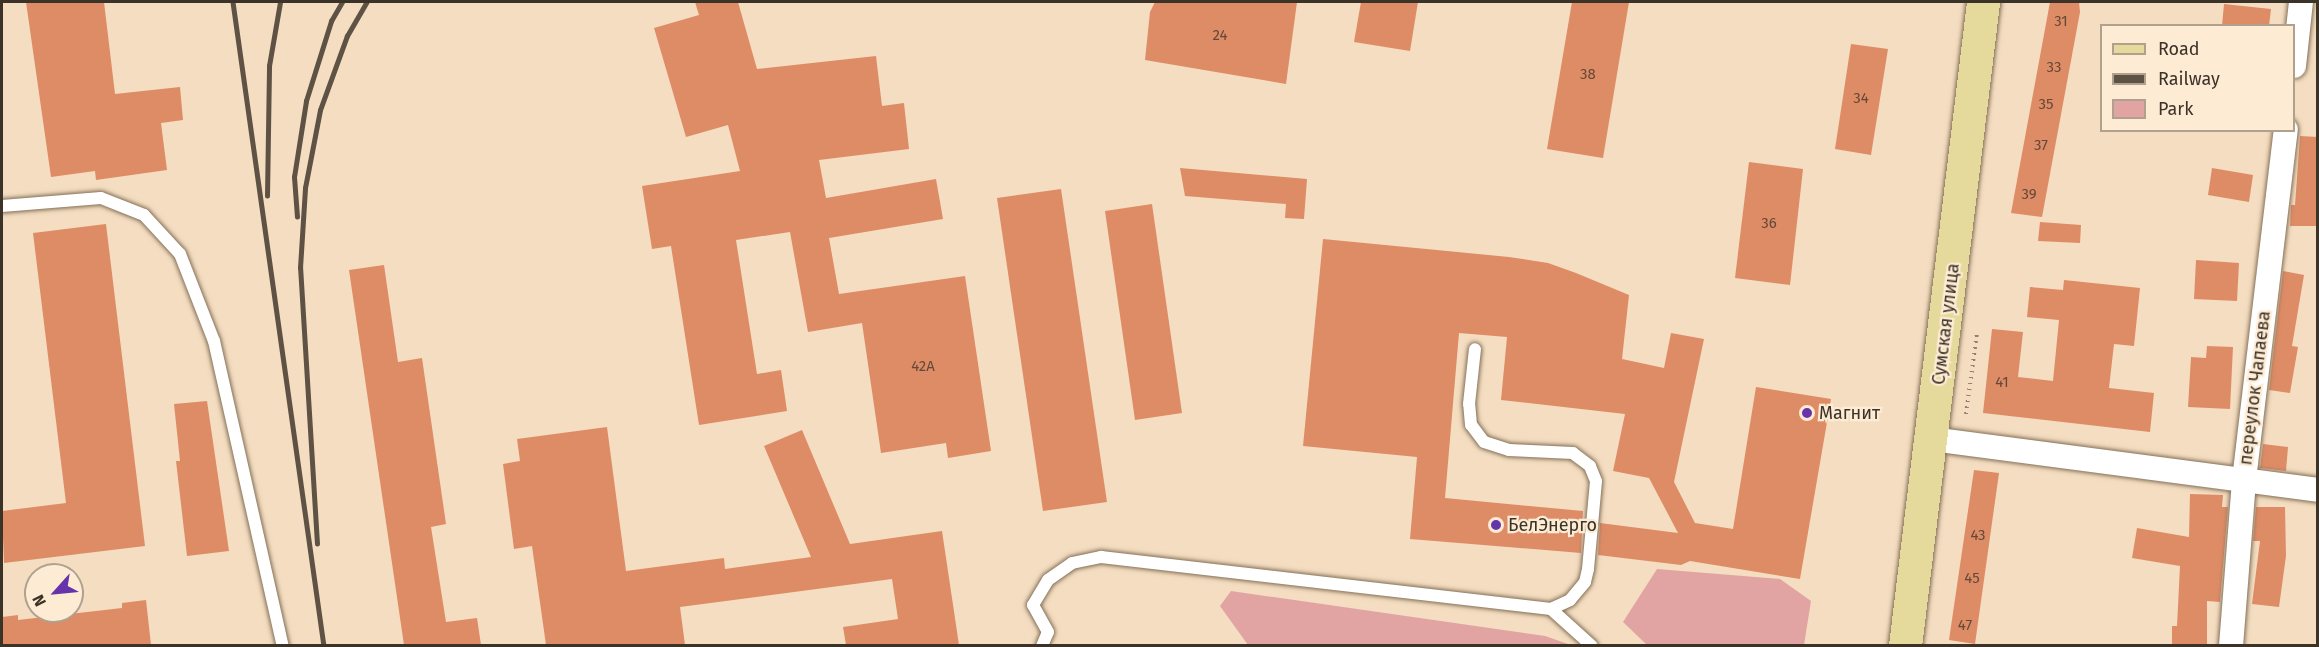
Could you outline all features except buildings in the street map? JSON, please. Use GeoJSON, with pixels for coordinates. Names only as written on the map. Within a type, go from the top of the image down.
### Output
{"type":"FeatureCollection","features":[{"type":"Feature","properties":{"kind":"main road","name":"Сумская улица"},"geometry":{"type":"LineString","coordinates":[[1905,645],[1983,2]]}},
{"type":"Feature","properties":{"kind":"street"},"geometry":{"type":"LineString","coordinates":[[2295,57],[2301,2]]}},
{"type":"Feature","properties":{"kind":"street","name":"переулок Чапаева"},"geometry":{"type":"LineString","coordinates":[[2231,645],[2244,480],[2286,132]]}},
{"type":"Feature","properties":{"kind":"street"},"geometry":{"type":"LineString","coordinates":[[1931,439],[2318,490]]}},
{"type":"Feature","properties":{"kind":"lane"},"geometry":{"type":"LineString","coordinates":[[2,206],[101,198],[144,215],[180,254],[214,342],[283,645]]}},
{"type":"Feature","properties":{"kind":"lane"},"geometry":{"type":"LineString","coordinates":[[1040,645],[1048,632],[1034,605],[1048,580],[1072,563],[1101,556],[1551,609],[1570,600],[1585,582],[1596,481],[1590,466],[1573,453],[1509,450],[1484,442],[1471,425],[1469,404],[1475,349]]}},
{"type":"Feature","properties":{"kind":"lane"},"geometry":{"type":"LineString","coordinates":[[1551,609],[1592,645]]}},
{"type":"Feature","properties":{"kind":"path"},"geometry":{"type":"LineString","coordinates":[[1966,414],[1977,333]]}},
{"type":"Feature","properties":{"kind":"green space"},"geometry":{"type":"Polygon","coordinates":[[[1657,569],[1780,579],[1811,601],[1804,645],[1647,645],[1623,622],[1657,569]]]}},
{"type":"Feature","properties":{"kind":"green space"},"geometry":{"type":"Polygon","coordinates":[[[1231,591],[1545,636],[1571,645],[1248,645],[1220,606],[1231,591]]]}},
{"type":"Feature","properties":{"kind":"railway"},"geometry":{"type":"LineString","coordinates":[[233,2],[324,646]]}},
{"type":"Feature","properties":{"kind":"railway"},"geometry":{"type":"LineString","coordinates":[[267,196],[269,66],[280,2]]}},
{"type":"Feature","properties":{"kind":"railway"},"geometry":{"type":"LineString","coordinates":[[297,217],[294,177],[306,101],[331,21],[342,2]]}},
{"type":"Feature","properties":{"kind":"railway"},"geometry":{"type":"LineString","coordinates":[[317,544],[300,268],[305,188],[320,110],[347,36],[367,2]]}},
{"type":"Feature","properties":{"kind":"place","name":"Магнит"},"geometry":{"type":"Point","coordinates":[1807,413]}},
{"type":"Feature","properties":{"kind":"place","name":"БелЭнерго"},"geometry":{"type":"Point","coordinates":[1496,525]}}]}
